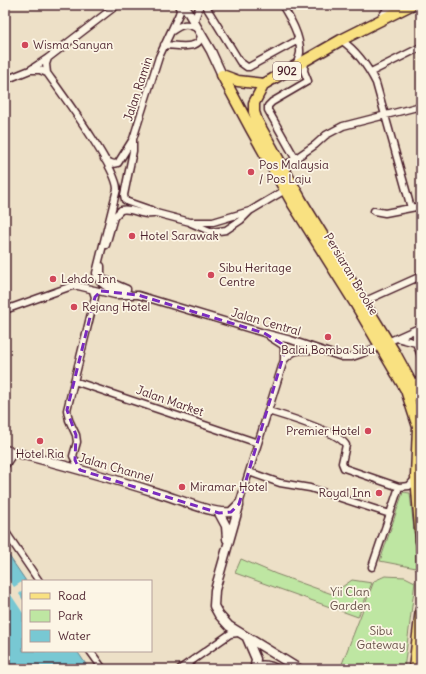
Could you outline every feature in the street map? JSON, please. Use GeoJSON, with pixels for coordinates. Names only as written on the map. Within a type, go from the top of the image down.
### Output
{"type":"FeatureCollection","features":[{"type":"Feature","properties":{"kind":"main road","name":"902"},"geometry":{"type":"LineString","coordinates":[[222,75],[238,81],[264,84],[341,40],[382,18],[411,5]]}},
{"type":"Feature","properties":{"kind":"main road","name":"Persiaran Brooke"},"geometry":{"type":"LineString","coordinates":[[222,75],[250,129],[417,381],[421,401]]}},
{"type":"Feature","properties":{"kind":"main road","name":"Persiaran Brooke"},"geometry":{"type":"LineString","coordinates":[[264,84],[254,100],[254,112],[257,121],[283,167],[289,188],[390,341],[415,419],[418,436],[416,478],[421,541]]}},
{"type":"Feature","properties":{"kind":"main road"},"geometry":{"type":"LineString","coordinates":[[414,669],[421,611]]}},
{"type":"Feature","properties":{"kind":"street"},"geometry":{"type":"LineString","coordinates":[[5,80],[30,70],[48,58],[109,7],[117,5]]}},
{"type":"Feature","properties":{"kind":"street","name":"Jalan Ramin"},"geometry":{"type":"LineString","coordinates":[[104,158],[114,164],[118,163],[133,139],[159,57],[179,14],[180,10],[178,5]]}},
{"type":"Feature","properties":{"kind":"street"},"geometry":{"type":"LineString","coordinates":[[184,5],[222,75]]}},
{"type":"Feature","properties":{"kind":"street"},"geometry":{"type":"LineString","coordinates":[[194,22],[200,5]]}},
{"type":"Feature","properties":{"kind":"street"},"geometry":{"type":"LineString","coordinates":[[205,5],[240,62],[247,67],[298,40]]}},
{"type":"Feature","properties":{"kind":"street"},"geometry":{"type":"LineString","coordinates":[[282,5],[292,21],[298,40],[300,51],[296,66]]}},
{"type":"Feature","properties":{"kind":"street"},"geometry":{"type":"LineString","coordinates":[[382,18],[391,5]]}},
{"type":"Feature","properties":{"kind":"street"},"geometry":{"type":"LineString","coordinates":[[164,45],[191,46],[197,43],[200,39],[200,32],[192,25],[185,24],[179,26],[170,33]]}},
{"type":"Feature","properties":{"kind":"street"},"geometry":{"type":"LineString","coordinates":[[341,40],[352,47],[357,53],[371,72],[376,83],[411,208]]}},
{"type":"Feature","properties":{"kind":"street"},"geometry":{"type":"LineString","coordinates":[[371,72],[421,47]]}},
{"type":"Feature","properties":{"kind":"street"},"geometry":{"type":"LineString","coordinates":[[48,58],[46,64],[47,73],[104,158],[117,184],[96,273],[98,280],[103,285],[134,295]]}},
{"type":"Feature","properties":{"kind":"street"},"geometry":{"type":"LineString","coordinates":[[295,158],[268,110],[268,106],[272,102],[308,81],[304,71],[305,61]]}},
{"type":"Feature","properties":{"kind":"street"},"geometry":{"type":"LineString","coordinates":[[30,70],[40,70],[47,73]]}},
{"type":"Feature","properties":{"kind":"street"},"geometry":{"type":"LineString","coordinates":[[283,167],[319,142],[326,135],[343,126],[384,114],[421,106]]}},
{"type":"Feature","properties":{"kind":"street"},"geometry":{"type":"LineString","coordinates":[[133,139],[124,195],[125,200],[156,213],[190,222],[212,232],[221,231],[234,225],[250,211],[289,188]]}},
{"type":"Feature","properties":{"kind":"street"},"geometry":{"type":"LineString","coordinates":[[374,211],[385,213],[421,206]]}},
{"type":"Feature","properties":{"kind":"street"},"geometry":{"type":"LineString","coordinates":[[134,295],[132,291],[103,279],[101,276],[100,271],[107,241],[114,217],[117,212],[128,209],[148,214],[156,213]]}},
{"type":"Feature","properties":{"kind":"street"},"geometry":{"type":"LineString","coordinates":[[190,222],[213,222],[250,211]]}},
{"type":"Feature","properties":{"kind":"street"},"geometry":{"type":"LineString","coordinates":[[363,302],[421,276]]}},
{"type":"Feature","properties":{"kind":"street"},"geometry":{"type":"LineString","coordinates":[[5,310],[72,286],[78,286],[115,295],[134,295]]}},
{"type":"Feature","properties":{"kind":"street"},"geometry":{"type":"LineString","coordinates":[[80,470],[73,456],[76,435],[69,420],[67,410],[95,297],[93,290],[91,289]]}},
{"type":"Feature","properties":{"kind":"street"},"geometry":{"type":"LineString","coordinates":[[95,297],[101,291]]}},
{"type":"Feature","properties":{"kind":"street","name":"Jalan Central"},"geometry":{"type":"LineString","coordinates":[[134,295],[291,340],[342,357],[352,357],[361,354],[418,328]]}},
{"type":"Feature","properties":{"kind":"street"},"geometry":{"type":"LineString","coordinates":[[418,328],[416,343],[421,356]]}},
{"type":"Feature","properties":{"kind":"street"},"geometry":{"type":"LineString","coordinates":[[264,333],[284,346],[284,360],[227,546],[215,590],[214,606],[219,615],[238,633],[300,669]]}},
{"type":"Feature","properties":{"kind":"street"},"geometry":{"type":"LineString","coordinates":[[390,341],[416,343]]}},
{"type":"Feature","properties":{"kind":"street"},"geometry":{"type":"LineString","coordinates":[[284,360],[295,351],[320,350]]}},
{"type":"Feature","properties":{"kind":"street","name":"Jalan Market"},"geometry":{"type":"LineString","coordinates":[[74,381],[258,442]]}},
{"type":"Feature","properties":{"kind":"street"},"geometry":{"type":"LineString","coordinates":[[268,411],[310,425],[342,440],[346,445],[342,463],[344,468],[399,487],[409,486],[416,478]]}},
{"type":"Feature","properties":{"kind":"street"},"geometry":{"type":"LineString","coordinates":[[5,464],[9,451]]}},
{"type":"Feature","properties":{"kind":"street","name":"Jalan Channel"},"geometry":{"type":"LineString","coordinates":[[9,451],[80,470],[220,513]]}},
{"type":"Feature","properties":{"kind":"street"},"geometry":{"type":"LineString","coordinates":[[249,472],[280,482],[310,488],[390,514]]}},
{"type":"Feature","properties":{"kind":"street"},"geometry":{"type":"LineString","coordinates":[[372,567],[399,487]]}},
{"type":"Feature","properties":{"kind":"street"},"geometry":{"type":"LineString","coordinates":[[227,546],[226,526],[220,513],[231,512],[240,504]]}},
{"type":"Feature","properties":{"kind":"street"},"geometry":{"type":"LineString","coordinates":[[5,531],[38,580]]}},
{"type":"Feature","properties":{"kind":"street"},"geometry":{"type":"LineString","coordinates":[[180,669],[230,634],[238,633]]}},
{"type":"Feature","properties":{"kind":"street"},"geometry":{"type":"LineString","coordinates":[[247,638],[256,659],[253,667]]}},
{"type":"Feature","properties":{"kind":"street"},"geometry":{"type":"LineString","coordinates":[[91,652],[103,669]]}},
{"type":"Feature","properties":{"kind":"street"},"geometry":{"type":"LineString","coordinates":[[253,667],[265,665],[276,669]]}},
{"type":"Feature","properties":{"kind":"highlighted area"},"geometry":{"type":"Polygon","coordinates":[[[101,291],[138,295],[264,333],[282,344],[285,350],[239,504],[231,512],[219,513],[80,470],[75,460],[76,435],[67,410],[95,297],[101,291]]]}},
{"type":"Feature","properties":{"kind":"green space"},"geometry":{"type":"Polygon","coordinates":[[[403,492],[410,493],[415,539],[416,568],[380,561],[403,492]]]}},
{"type":"Feature","properties":{"kind":"green space","name":"Yii Clan Garden"},"geometry":{"type":"Polygon","coordinates":[[[241,559],[276,574],[332,594],[352,580],[372,583],[358,617],[235,573],[241,559]]]}},
{"type":"Feature","properties":{"kind":"green space","name":"Sibu Gateway"},"geometry":{"type":"Polygon","coordinates":[[[385,576],[405,577],[415,582],[404,669],[340,669],[374,581],[385,576]]]}},
{"type":"Feature","properties":{"kind":"water"},"geometry":{"type":"Polygon","coordinates":[[[5,550],[25,580],[22,580],[22,652],[78,652],[89,669],[5,669],[5,550]]]}},
{"type":"Feature","properties":{"kind":"pier"},"geometry":{"type":"Polygon","coordinates":[[[8,578],[14,587],[22,582],[22,591],[19,594],[22,598],[22,612],[5,586],[5,580],[8,578]]]}},
{"type":"Feature","properties":{"kind":"place","name":"Wisma Sanyan"},"geometry":{"type":"Point","coordinates":[25,45]}},
{"type":"Feature","properties":{"kind":"place","name":"Pos Malaysia / Pos Laju"},"geometry":{"type":"Point","coordinates":[251,172]}},
{"type":"Feature","properties":{"kind":"place","name":"Hotel Sarawak"},"geometry":{"type":"Point","coordinates":[132,236]}},
{"type":"Feature","properties":{"kind":"place","name":"Sibu Heritage Centre"},"geometry":{"type":"Point","coordinates":[211,275]}},
{"type":"Feature","properties":{"kind":"place","name":"Lehdo Inn"},"geometry":{"type":"Point","coordinates":[53,279]}},
{"type":"Feature","properties":{"kind":"place","name":"Rejang Hotel"},"geometry":{"type":"Point","coordinates":[74,307]}},
{"type":"Feature","properties":{"kind":"place","name":"Balai Bomba Sibu"},"geometry":{"type":"Point","coordinates":[328,337]}},
{"type":"Feature","properties":{"kind":"place","name":"Premier Hotel"},"geometry":{"type":"Point","coordinates":[368,431]}},
{"type":"Feature","properties":{"kind":"place","name":"Hotel Ria"},"geometry":{"type":"Point","coordinates":[40,441]}},
{"type":"Feature","properties":{"kind":"place","name":"Miramar Hotel"},"geometry":{"type":"Point","coordinates":[182,487]}},
{"type":"Feature","properties":{"kind":"place","name":"Royal Inn"},"geometry":{"type":"Point","coordinates":[379,493]}}]}
